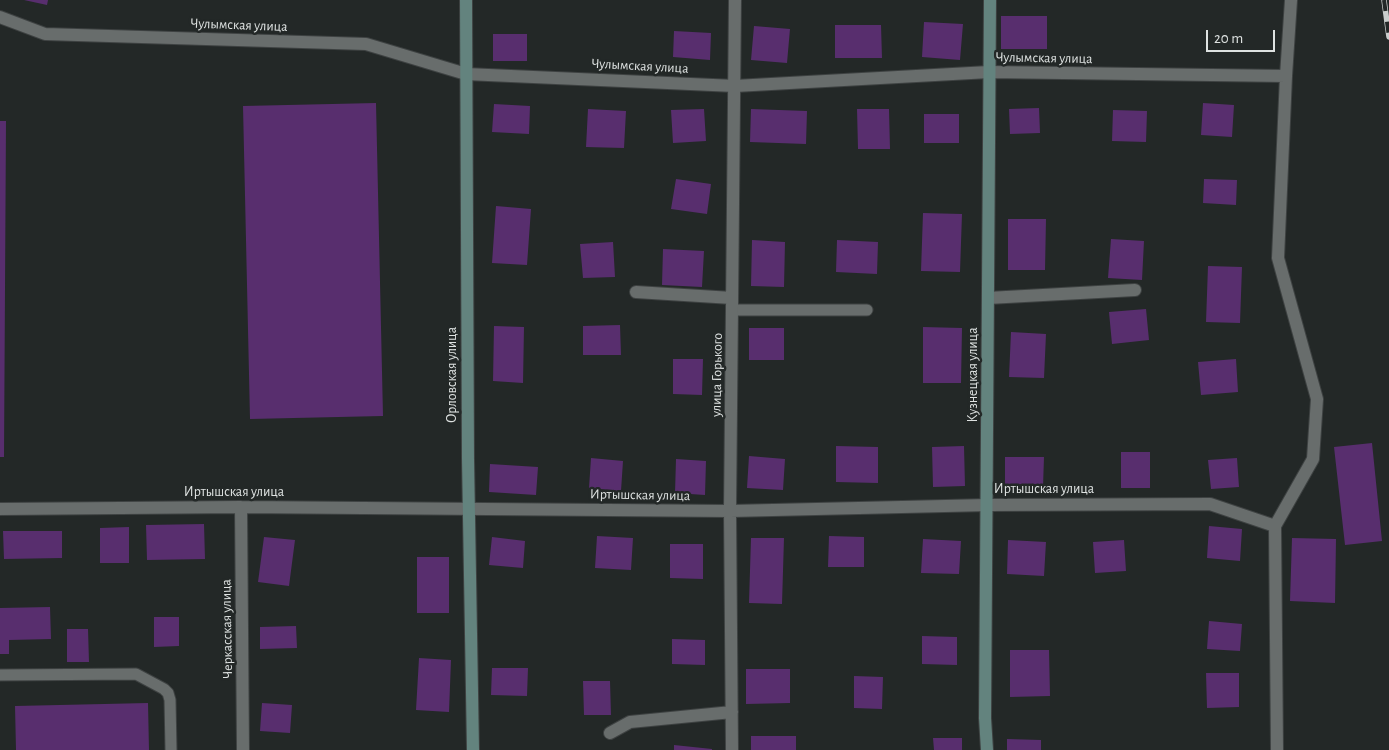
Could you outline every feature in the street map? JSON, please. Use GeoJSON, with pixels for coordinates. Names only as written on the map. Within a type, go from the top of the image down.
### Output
{"type":"FeatureCollection","features":[{"type":"Feature","properties":{"kind":"street","name":"Орловская улица"},"geometry":{"type":"LineString","coordinates":[[466,0],[472,750]]}},
{"type":"Feature","properties":{"kind":"street","name":"улица Горького"},"geometry":{"type":"LineString","coordinates":[[732,750],[730,511],[735,0]]}},
{"type":"Feature","properties":{"kind":"street","name":"Кузнецкая улица"},"geometry":{"type":"LineString","coordinates":[[987,750],[985,718],[988,505],[990,0]]}},
{"type":"Feature","properties":{"kind":"street"},"geometry":{"type":"LineString","coordinates":[[1277,750],[1275,526],[1313,459],[1317,399],[1278,258],[1291,0]]}},
{"type":"Feature","properties":{"kind":"street","name":"Чулымская улица"},"geometry":{"type":"LineString","coordinates":[[0,17],[44,34],[366,44],[466,74],[734,86],[989,72],[1286,76]]}},
{"type":"Feature","properties":{"kind":"street"},"geometry":{"type":"LineString","coordinates":[[988,298],[1135,290]]}},
{"type":"Feature","properties":{"kind":"street"},"geometry":{"type":"LineString","coordinates":[[636,292],[732,304]]}},
{"type":"Feature","properties":{"kind":"street","name":"Иртышская улица"},"geometry":{"type":"LineString","coordinates":[[0,509],[241,507],[730,511],[988,505],[1210,504],[1275,526]]}},
{"type":"Feature","properties":{"kind":"street","name":"Черкасская улица"},"geometry":{"type":"LineString","coordinates":[[241,507],[243,750]]}},
{"type":"Feature","properties":{"kind":"street"},"geometry":{"type":"LineString","coordinates":[[610,733],[630,722],[732,712]]}},
{"type":"Feature","properties":{"kind":"lane"},"geometry":{"type":"LineString","coordinates":[[732,304],[867,310]]}},
{"type":"Feature","properties":{"kind":"lane"},"geometry":{"type":"LineString","coordinates":[[0,675],[129,673],[142,677],[168,693],[170,700],[170,750]]}},
{"type":"Feature","properties":{"kind":"building"},"geometry":{"type":"Polygon","coordinates":[[[24,0],[48,0],[47,5],[24,0]]]}},
{"type":"Feature","properties":{"kind":"building"},"geometry":{"type":"Polygon","coordinates":[[[1001,16],[1047,16],[1047,49],[1001,49],[1001,16]]]}},
{"type":"Feature","properties":{"kind":"building"},"geometry":{"type":"Polygon","coordinates":[[[924,22],[963,24],[960,60],[922,57],[924,22]]]}},
{"type":"Feature","properties":{"kind":"building"},"geometry":{"type":"Polygon","coordinates":[[[835,25],[881,25],[882,58],[835,58],[835,25]]]}},
{"type":"Feature","properties":{"kind":"building"},"geometry":{"type":"Polygon","coordinates":[[[754,26],[790,29],[787,63],[751,60],[754,26]]]}},
{"type":"Feature","properties":{"kind":"building"},"geometry":{"type":"Polygon","coordinates":[[[674,31],[711,33],[710,60],[673,57],[674,31]]]}},
{"type":"Feature","properties":{"kind":"building"},"geometry":{"type":"Polygon","coordinates":[[[493,34],[527,34],[527,61],[493,61],[493,34]]]}},
{"type":"Feature","properties":{"kind":"building"},"geometry":{"type":"Polygon","coordinates":[[[376,103],[383,416],[250,419],[243,106],[376,103]]]}},
{"type":"Feature","properties":{"kind":"building"},"geometry":{"type":"Polygon","coordinates":[[[1203,103],[1234,105],[1232,137],[1201,135],[1203,103]]]}},
{"type":"Feature","properties":{"kind":"building"},"geometry":{"type":"Polygon","coordinates":[[[494,104],[530,106],[529,134],[492,132],[494,104]]]}},
{"type":"Feature","properties":{"kind":"building"},"geometry":{"type":"Polygon","coordinates":[[[1039,108],[1040,133],[1010,134],[1009,109],[1039,108]]]}},
{"type":"Feature","properties":{"kind":"building"},"geometry":{"type":"Polygon","coordinates":[[[588,109],[626,111],[624,148],[586,147],[588,109]]]}},
{"type":"Feature","properties":{"kind":"building"},"geometry":{"type":"Polygon","coordinates":[[[704,109],[706,141],[673,143],[671,110],[704,109]]]}},
{"type":"Feature","properties":{"kind":"building"},"geometry":{"type":"Polygon","coordinates":[[[751,109],[807,111],[806,144],[750,142],[751,109]]]}},
{"type":"Feature","properties":{"kind":"building"},"geometry":{"type":"Polygon","coordinates":[[[857,109],[889,109],[890,149],[858,149],[857,109]]]}},
{"type":"Feature","properties":{"kind":"building"},"geometry":{"type":"Polygon","coordinates":[[[1113,110],[1147,111],[1146,142],[1112,141],[1113,110]]]}},
{"type":"Feature","properties":{"kind":"building"},"geometry":{"type":"Polygon","coordinates":[[[924,114],[959,114],[959,143],[924,143],[924,114]]]}},
{"type":"Feature","properties":{"kind":"building"},"geometry":{"type":"Polygon","coordinates":[[[0,121],[6,121],[4,457],[0,457],[0,121]]]}},
{"type":"Feature","properties":{"kind":"building"},"geometry":{"type":"Polygon","coordinates":[[[676,179],[711,184],[707,214],[671,209],[676,179]]]}},
{"type":"Feature","properties":{"kind":"building"},"geometry":{"type":"Polygon","coordinates":[[[1204,179],[1237,180],[1236,205],[1203,203],[1204,179]]]}},
{"type":"Feature","properties":{"kind":"building"},"geometry":{"type":"Polygon","coordinates":[[[496,206],[531,209],[527,265],[492,263],[496,206]]]}},
{"type":"Feature","properties":{"kind":"building"},"geometry":{"type":"Polygon","coordinates":[[[923,213],[962,214],[960,272],[921,271],[923,213]]]}},
{"type":"Feature","properties":{"kind":"building"},"geometry":{"type":"Polygon","coordinates":[[[1008,219],[1046,219],[1045,270],[1008,270],[1008,219]]]}},
{"type":"Feature","properties":{"kind":"building"},"geometry":{"type":"Polygon","coordinates":[[[1111,239],[1144,241],[1142,280],[1108,278],[1111,239]]]}},
{"type":"Feature","properties":{"kind":"building"},"geometry":{"type":"Polygon","coordinates":[[[752,240],[785,242],[784,287],[751,286],[752,240]]]}},
{"type":"Feature","properties":{"kind":"building"},"geometry":{"type":"Polygon","coordinates":[[[837,240],[878,242],[877,274],[836,272],[837,240]]]}},
{"type":"Feature","properties":{"kind":"building"},"geometry":{"type":"Polygon","coordinates":[[[613,242],[615,277],[583,278],[580,244],[613,242]]]}},
{"type":"Feature","properties":{"kind":"building"},"geometry":{"type":"Polygon","coordinates":[[[663,249],[704,251],[702,287],[662,285],[663,249]]]}},
{"type":"Feature","properties":{"kind":"building"},"geometry":{"type":"Polygon","coordinates":[[[1208,266],[1242,267],[1240,323],[1206,322],[1208,266]]]}},
{"type":"Feature","properties":{"kind":"building"},"geometry":{"type":"Polygon","coordinates":[[[1146,309],[1149,340],[1112,344],[1109,312],[1146,309]]]}},
{"type":"Feature","properties":{"kind":"building"},"geometry":{"type":"Polygon","coordinates":[[[620,325],[621,355],[583,355],[583,326],[620,325]]]}},
{"type":"Feature","properties":{"kind":"building"},"geometry":{"type":"Polygon","coordinates":[[[494,326],[524,327],[523,383],[493,381],[494,326]]]}},
{"type":"Feature","properties":{"kind":"building"},"geometry":{"type":"Polygon","coordinates":[[[923,327],[962,328],[961,383],[923,383],[923,327]]]}},
{"type":"Feature","properties":{"kind":"building"},"geometry":{"type":"Polygon","coordinates":[[[749,328],[784,328],[784,360],[749,360],[749,328]]]}},
{"type":"Feature","properties":{"kind":"building"},"geometry":{"type":"Polygon","coordinates":[[[1011,332],[1046,334],[1044,378],[1009,377],[1011,332]]]}},
{"type":"Feature","properties":{"kind":"building"},"geometry":{"type":"Polygon","coordinates":[[[673,359],[703,359],[702,395],[673,394],[673,359]]]}},
{"type":"Feature","properties":{"kind":"building"},"geometry":{"type":"Polygon","coordinates":[[[1236,359],[1238,392],[1201,395],[1198,362],[1236,359]]]}},
{"type":"Feature","properties":{"kind":"building"},"geometry":{"type":"Polygon","coordinates":[[[1372,443],[1382,541],[1345,545],[1334,447],[1372,443]]]}},
{"type":"Feature","properties":{"kind":"building"},"geometry":{"type":"Polygon","coordinates":[[[836,446],[878,447],[878,483],[836,482],[836,446]]]}},
{"type":"Feature","properties":{"kind":"building"},"geometry":{"type":"Polygon","coordinates":[[[964,446],[965,486],[933,487],[932,447],[964,446]]]}},
{"type":"Feature","properties":{"kind":"building"},"geometry":{"type":"Polygon","coordinates":[[[1121,452],[1150,452],[1150,488],[1121,488],[1121,452]]]}},
{"type":"Feature","properties":{"kind":"building"},"geometry":{"type":"Polygon","coordinates":[[[749,456],[785,459],[783,490],[747,488],[749,456]]]}},
{"type":"Feature","properties":{"kind":"building"},"geometry":{"type":"Polygon","coordinates":[[[1005,457],[1044,457],[1043,487],[1005,486],[1005,457]]]}},
{"type":"Feature","properties":{"kind":"building"},"geometry":{"type":"Polygon","coordinates":[[[591,458],[623,461],[621,491],[589,488],[591,458]]]}},
{"type":"Feature","properties":{"kind":"building"},"geometry":{"type":"Polygon","coordinates":[[[1237,458],[1239,487],[1211,489],[1208,460],[1237,458]]]}},
{"type":"Feature","properties":{"kind":"building"},"geometry":{"type":"Polygon","coordinates":[[[676,459],[706,461],[705,495],[675,493],[676,459]]]}},
{"type":"Feature","properties":{"kind":"building"},"geometry":{"type":"Polygon","coordinates":[[[490,464],[538,467],[536,495],[489,492],[490,464]]]}},
{"type":"Feature","properties":{"kind":"building"},"geometry":{"type":"Polygon","coordinates":[[[204,524],[205,559],[147,560],[146,525],[204,524]]]}},
{"type":"Feature","properties":{"kind":"building"},"geometry":{"type":"Polygon","coordinates":[[[1209,526],[1242,529],[1240,561],[1207,558],[1209,526]]]}},
{"type":"Feature","properties":{"kind":"building"},"geometry":{"type":"Polygon","coordinates":[[[129,527],[129,563],[100,563],[100,528],[129,527]]]}},
{"type":"Feature","properties":{"kind":"building"},"geometry":{"type":"Polygon","coordinates":[[[3,531],[62,531],[62,558],[4,559],[3,531]]]}},
{"type":"Feature","properties":{"kind":"building"},"geometry":{"type":"Polygon","coordinates":[[[597,536],[633,538],[631,570],[595,568],[597,536]]]}},
{"type":"Feature","properties":{"kind":"building"},"geometry":{"type":"Polygon","coordinates":[[[829,536],[864,537],[864,567],[828,567],[829,536]]]}},
{"type":"Feature","properties":{"kind":"building"},"geometry":{"type":"Polygon","coordinates":[[[264,537],[295,540],[289,586],[258,582],[264,537]]]}},
{"type":"Feature","properties":{"kind":"building"},"geometry":{"type":"Polygon","coordinates":[[[492,537],[525,541],[523,568],[489,565],[492,537]]]}},
{"type":"Feature","properties":{"kind":"building"},"geometry":{"type":"Polygon","coordinates":[[[751,538],[784,538],[782,604],[749,603],[751,538]]]}},
{"type":"Feature","properties":{"kind":"building"},"geometry":{"type":"Polygon","coordinates":[[[1292,538],[1336,539],[1335,603],[1290,601],[1292,538]]]}},
{"type":"Feature","properties":{"kind":"building"},"geometry":{"type":"Polygon","coordinates":[[[923,539],[961,541],[959,574],[921,573],[923,539]]]}},
{"type":"Feature","properties":{"kind":"building"},"geometry":{"type":"Polygon","coordinates":[[[1008,540],[1046,542],[1044,576],[1007,574],[1008,540]]]}},
{"type":"Feature","properties":{"kind":"building"},"geometry":{"type":"Polygon","coordinates":[[[1124,540],[1126,571],[1095,573],[1093,542],[1124,540]]]}},
{"type":"Feature","properties":{"kind":"building"},"geometry":{"type":"Polygon","coordinates":[[[670,544],[703,544],[703,579],[670,578],[670,544]]]}},
{"type":"Feature","properties":{"kind":"building"},"geometry":{"type":"Polygon","coordinates":[[[417,557],[449,557],[449,613],[417,613],[417,557]]]}},
{"type":"Feature","properties":{"kind":"building"},"geometry":{"type":"Polygon","coordinates":[[[50,607],[51,639],[9,640],[9,654],[0,654],[0,608],[50,607]]]}},
{"type":"Feature","properties":{"kind":"building"},"geometry":{"type":"Polygon","coordinates":[[[154,617],[179,617],[179,646],[154,647],[154,617]]]}},
{"type":"Feature","properties":{"kind":"building"},"geometry":{"type":"Polygon","coordinates":[[[1209,621],[1242,624],[1240,651],[1207,649],[1209,621]]]}},
{"type":"Feature","properties":{"kind":"building"},"geometry":{"type":"Polygon","coordinates":[[[296,626],[297,648],[260,649],[260,627],[296,626]]]}},
{"type":"Feature","properties":{"kind":"building"},"geometry":{"type":"Polygon","coordinates":[[[67,629],[88,629],[89,662],[67,662],[67,629]]]}},
{"type":"Feature","properties":{"kind":"building"},"geometry":{"type":"Polygon","coordinates":[[[922,636],[957,637],[957,665],[922,664],[922,636]]]}},
{"type":"Feature","properties":{"kind":"building"},"geometry":{"type":"Polygon","coordinates":[[[672,639],[705,640],[705,665],[672,664],[672,639]]]}},
{"type":"Feature","properties":{"kind":"building"},"geometry":{"type":"Polygon","coordinates":[[[1010,650],[1049,650],[1050,696],[1010,697],[1010,650]]]}},
{"type":"Feature","properties":{"kind":"building"},"geometry":{"type":"Polygon","coordinates":[[[419,658],[451,660],[449,712],[416,710],[419,658]]]}},
{"type":"Feature","properties":{"kind":"building"},"geometry":{"type":"Polygon","coordinates":[[[492,668],[528,668],[527,696],[491,695],[492,668]]]}},
{"type":"Feature","properties":{"kind":"building"},"geometry":{"type":"Polygon","coordinates":[[[746,669],[790,669],[790,703],[746,704],[746,669]]]}},
{"type":"Feature","properties":{"kind":"building"},"geometry":{"type":"Polygon","coordinates":[[[1206,673],[1239,673],[1239,707],[1207,708],[1206,673]]]}},
{"type":"Feature","properties":{"kind":"building"},"geometry":{"type":"Polygon","coordinates":[[[854,676],[883,677],[882,709],[854,708],[854,676]]]}},
{"type":"Feature","properties":{"kind":"building"},"geometry":{"type":"Polygon","coordinates":[[[583,681],[610,681],[611,715],[584,715],[583,681]]]}},
{"type":"Feature","properties":{"kind":"building"},"geometry":{"type":"Polygon","coordinates":[[[148,703],[149,750],[16,750],[15,706],[148,703]]]}},
{"type":"Feature","properties":{"kind":"building"},"geometry":{"type":"Polygon","coordinates":[[[262,703],[292,705],[290,733],[260,731],[262,703]]]}},
{"type":"Feature","properties":{"kind":"building"},"geometry":{"type":"Polygon","coordinates":[[[751,736],[796,736],[796,750],[751,750],[751,736]]]}},
{"type":"Feature","properties":{"kind":"building"},"geometry":{"type":"Polygon","coordinates":[[[933,738],[962,738],[962,750],[934,750],[933,738]]]}},
{"type":"Feature","properties":{"kind":"building"},"geometry":{"type":"Polygon","coordinates":[[[1007,739],[1041,740],[1041,750],[1007,750],[1007,739]]]}},
{"type":"Feature","properties":{"kind":"building"},"geometry":{"type":"Polygon","coordinates":[[[674,745],[712,749],[712,750],[674,750],[674,745]]]}},
{"type":"Feature","properties":{"kind":"railway"},"geometry":{"type":"LineString","coordinates":[[1384,0],[1389,37]]}}]}
